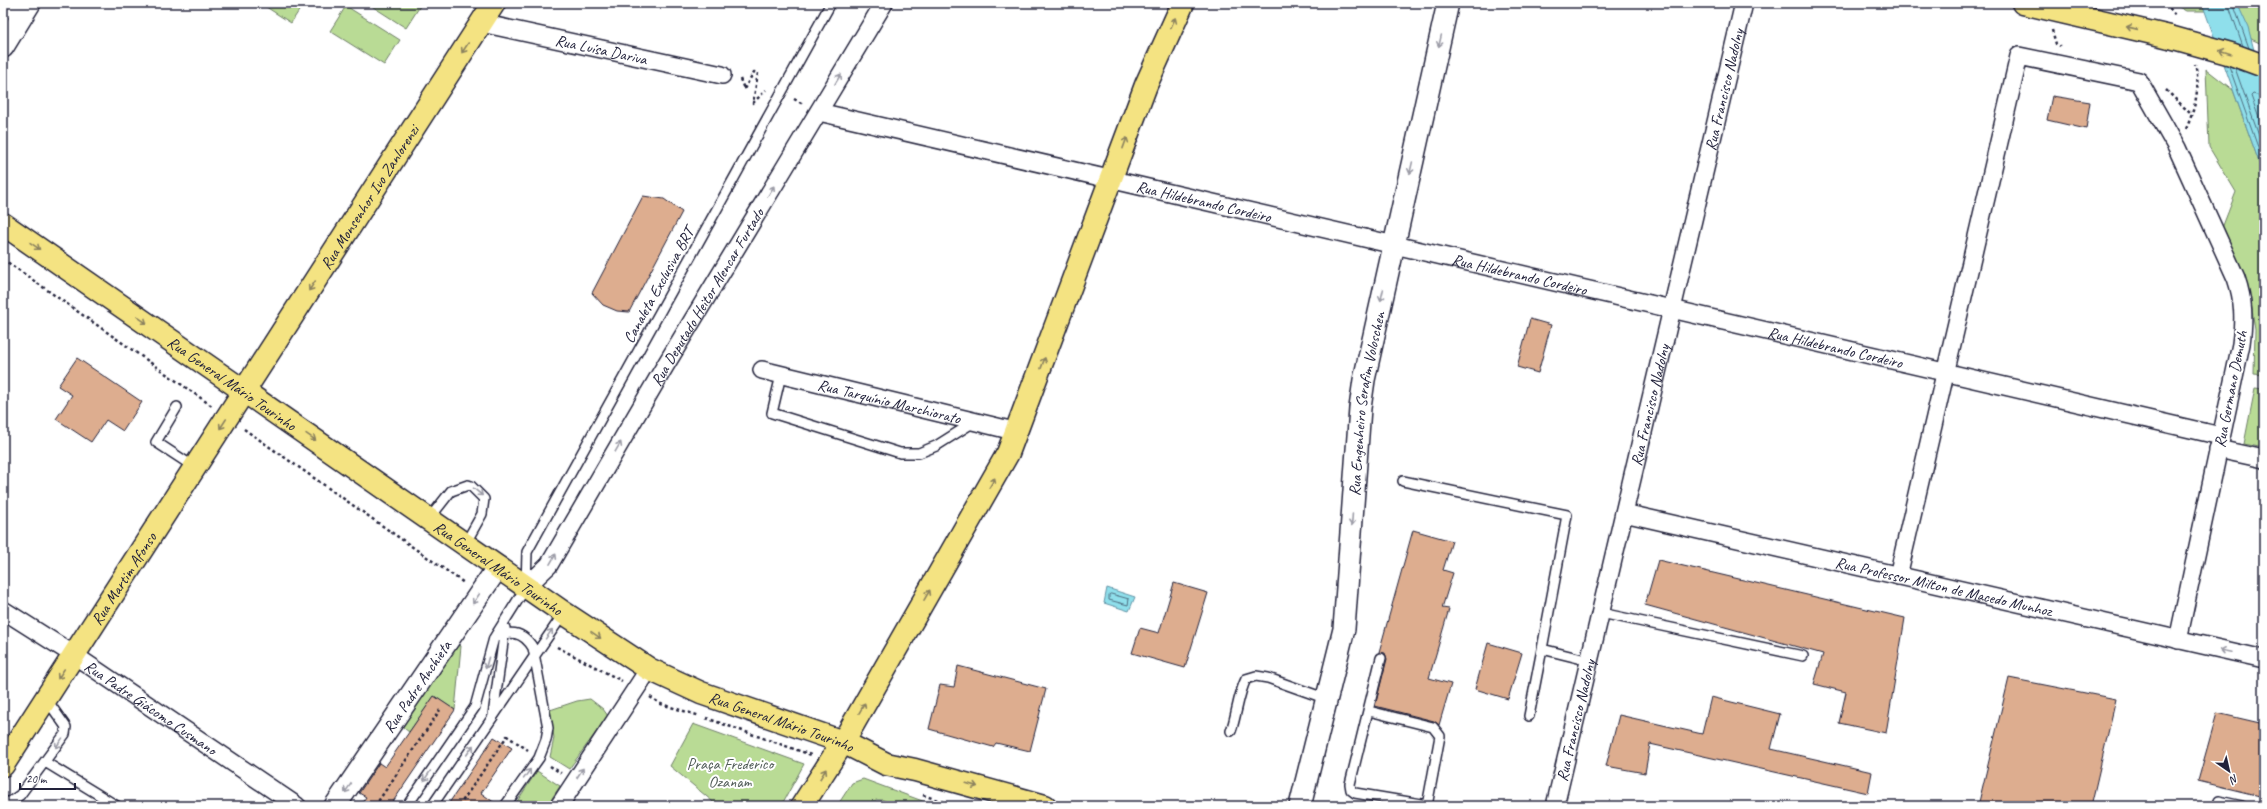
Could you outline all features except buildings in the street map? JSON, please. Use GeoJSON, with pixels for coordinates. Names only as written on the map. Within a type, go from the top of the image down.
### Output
{"type":"FeatureCollection","features":[{"type":"Feature","properties":{"kind":"main road","name":"Rua Monsenhor Ivo Zanlorenzi"},"geometry":{"type":"LineString","coordinates":[[244,391],[494,3]]}},
{"type":"Feature","properties":{"kind":"main road"},"geometry":{"type":"LineString","coordinates":[[802,806],[843,742],[996,477],[1018,432],[1146,85],[1183,3]]}},
{"type":"Feature","properties":{"kind":"main road"},"geometry":{"type":"LineString","coordinates":[[2023,3],[2174,28],[2224,51],[2263,66]]}},
{"type":"Feature","properties":{"kind":"main road","name":"Rua General Mário Tourinho"},"geometry":{"type":"LineString","coordinates":[[3,224],[465,545],[649,669],[729,704],[843,742],[886,764],[915,770],[1045,806]]}},
{"type":"Feature","properties":{"kind":"main road","name":"Rua Martim Afonso"},"geometry":{"type":"LineString","coordinates":[[3,765],[244,391]]}},
{"type":"Feature","properties":{"kind":"main road"},"geometry":{"type":"LineString","coordinates":[[886,764],[895,773],[989,806]]}},
{"type":"Feature","properties":{"kind":"street","name":"Rua Deputado Heitor Alencar Furtado"},"geometry":{"type":"LineString","coordinates":[[526,587],[550,565],[665,366],[884,3]]}},
{"type":"Feature","properties":{"kind":"street","name":"Rua Engenheiro Serafim Voloschen"},"geometry":{"type":"LineString","coordinates":[[1300,806],[1327,698],[1346,613],[1360,408],[1364,380],[1448,3]]}},
{"type":"Feature","properties":{"kind":"street","name":"Rua Francisco Nadolny"},"geometry":{"type":"LineString","coordinates":[[1555,806],[1744,3]]}},
{"type":"Feature","properties":{"kind":"street"},"geometry":{"type":"LineString","coordinates":[[3,4],[26,10],[3,47]]}},
{"type":"Feature","properties":{"kind":"street","name":"Rua Luísa Dariva"},"geometry":{"type":"LineString","coordinates":[[481,23],[722,75]]}},
{"type":"Feature","properties":{"kind":"street","name":"Rua Germano Demuth"},"geometry":{"type":"LineString","coordinates":[[1946,372],[2019,56],[2139,81],[2177,148],[2242,295],[2244,317],[2242,344],[2178,640]]}},
{"type":"Feature","properties":{"kind":"street","name":"Rua Hildebrando Cordeiro"},"geometry":{"type":"LineString","coordinates":[[818,112],[1946,372],[2220,443],[2264,459]]}},
{"type":"Feature","properties":{"kind":"street","name":"Rua Tarquínio Marchiorato"},"geometry":{"type":"LineString","coordinates":[[762,370],[1018,432]]}},
{"type":"Feature","properties":{"kind":"street"},"geometry":{"type":"LineString","coordinates":[[1898,576],[1946,372]]}},
{"type":"Feature","properties":{"kind":"street","name":"Rua Professor Milton de Macedo Munhoz"},"geometry":{"type":"LineString","coordinates":[[1624,514],[2264,659]]}},
{"type":"Feature","properties":{"kind":"street","name":"Rua Padre Anchieta"},"geometry":{"type":"LineString","coordinates":[[335,806],[498,567]]}},
{"type":"Feature","properties":{"kind":"street","name":"Rua Padre Giácomo Cusmano"},"geometry":{"type":"LineString","coordinates":[[3,610],[74,655],[297,806]]}},
{"type":"Feature","properties":{"kind":"street"},"geometry":{"type":"LineString","coordinates":[[559,806],[649,669]]}},
{"type":"Feature","properties":{"kind":"lane","name":"Canaleta Exclusiva BRT"},"geometry":{"type":"LineString","coordinates":[[526,587],[527,552],[831,3]]}},
{"type":"Feature","properties":{"kind":"lane"},"geometry":{"type":"LineString","coordinates":[[781,375],[772,413],[900,453],[919,453],[936,446],[975,421]]}},
{"type":"Feature","properties":{"kind":"lane"},"geometry":{"type":"LineString","coordinates":[[177,407],[156,442],[195,468]]}},
{"type":"Feature","properties":{"kind":"lane"},"geometry":{"type":"LineString","coordinates":[[1403,481],[1567,515],[1530,716]]}},
{"type":"Feature","properties":{"kind":"lane"},"geometry":{"type":"LineString","coordinates":[[429,519],[453,489],[470,486],[484,497],[484,505],[482,514],[465,545]]}},
{"type":"Feature","properties":{"kind":"lane"},"geometry":{"type":"LineString","coordinates":[[407,806],[475,707],[494,638],[526,587]]}},
{"type":"Feature","properties":{"kind":"lane"},"geometry":{"type":"LineString","coordinates":[[432,806],[564,613]]}},
{"type":"Feature","properties":{"kind":"lane"},"geometry":{"type":"LineString","coordinates":[[1601,613],[1803,656]]}},
{"type":"Feature","properties":{"kind":"lane"},"geometry":{"type":"LineString","coordinates":[[492,718],[508,614]]}},
{"type":"Feature","properties":{"kind":"lane"},"geometry":{"type":"LineString","coordinates":[[494,638],[505,632],[514,632],[522,635],[533,648],[548,728],[546,740],[538,758],[505,806]]}},
{"type":"Feature","properties":{"kind":"lane"},"geometry":{"type":"LineString","coordinates":[[1542,649],[1590,661]]}},
{"type":"Feature","properties":{"kind":"lane"},"geometry":{"type":"LineString","coordinates":[[1369,711],[1433,728],[1437,731],[1440,736],[1427,806],[1355,793],[1351,790],[1350,784],[1381,658]]}},
{"type":"Feature","properties":{"kind":"lane"},"geometry":{"type":"LineString","coordinates":[[1231,731],[1238,711],[1241,690],[1246,679],[1256,676],[1268,678],[1327,698]]}},
{"type":"Feature","properties":{"kind":"lane"},"geometry":{"type":"LineString","coordinates":[[3,802],[10,802],[20,795],[65,734],[66,727],[46,698]]}},
{"type":"Feature","properties":{"kind":"lane"},"geometry":{"type":"LineString","coordinates":[[45,762],[116,806]]}},
{"type":"Feature","properties":{"kind":"lane"},"geometry":{"type":"LineString","coordinates":[[2218,806],[2219,801],[2242,806]]}},
{"type":"Feature","properties":{"kind":"path"},"geometry":{"type":"LineString","coordinates":[[2166,3],[2174,28]]}},
{"type":"Feature","properties":{"kind":"path"},"geometry":{"type":"LineString","coordinates":[[2177,148],[2192,115],[2198,86],[2194,62]]}},
{"type":"Feature","properties":{"kind":"path"},"geometry":{"type":"LineString","coordinates":[[744,89],[754,72],[758,73],[753,103],[773,83],[782,92],[818,112]]}},
{"type":"Feature","properties":{"kind":"path"},"geometry":{"type":"LineString","coordinates":[[375,806],[440,710]]}},
{"type":"Feature","properties":{"kind":"path"},"geometry":{"type":"LineString","coordinates":[[459,806],[503,742]]}},
{"type":"Feature","properties":{"kind":"green space"},"geometry":{"type":"Polygon","coordinates":[[[260,3],[304,3],[291,23],[260,3]]]}},
{"type":"Feature","properties":{"kind":"green space"},"geometry":{"type":"Polygon","coordinates":[[[367,3],[422,3],[406,28],[367,3]]]}},
{"type":"Feature","properties":{"kind":"green space"},"geometry":{"type":"Polygon","coordinates":[[[2172,3],[2202,3],[2205,11],[2186,11],[2172,3]]]}},
{"type":"Feature","properties":{"kind":"green space"},"geometry":{"type":"Polygon","coordinates":[[[2237,3],[2264,3],[2264,45],[2251,39],[2237,3]]]}},
{"type":"Feature","properties":{"kind":"green space"},"geometry":{"type":"Polygon","coordinates":[[[346,6],[400,40],[384,65],[330,31],[346,6]]]}},
{"type":"Feature","properties":{"kind":"green space"},"geometry":{"type":"Polygon","coordinates":[[[2206,69],[2233,90],[2264,176],[2264,375],[2254,374],[2255,330],[2250,296],[2222,228],[2236,192],[2209,147],[2206,69]]]}},
{"type":"Feature","properties":{"kind":"green space"},"geometry":{"type":"Polygon","coordinates":[[[2255,388],[2264,389],[2264,448],[2244,444],[2255,388]]]}},
{"type":"Feature","properties":{"kind":"green space"},"geometry":{"type":"Polygon","coordinates":[[[455,644],[461,646],[455,710],[434,696],[409,732],[400,725],[455,644]]]}},
{"type":"Feature","properties":{"kind":"green space"},"geometry":{"type":"Polygon","coordinates":[[[590,699],[603,709],[608,716],[569,769],[550,757],[554,738],[550,710],[577,701],[590,699]]]}},
{"type":"Feature","properties":{"kind":"green space","name":"Praça Frederico Ozanam"},"geometry":{"type":"Polygon","coordinates":[[[693,724],[804,764],[781,806],[718,806],[670,766],[693,724]]]}},
{"type":"Feature","properties":{"kind":"green space"},"geometry":{"type":"Polygon","coordinates":[[[537,771],[560,786],[547,806],[514,806],[537,771]]]}},
{"type":"Feature","properties":{"kind":"green space"},"geometry":{"type":"Polygon","coordinates":[[[863,779],[936,806],[896,806],[883,800],[876,800],[866,806],[837,806],[852,783],[863,779]]]}},
{"type":"Feature","properties":{"kind":"water"},"geometry":{"type":"Polygon","coordinates":[[[2202,3],[2237,3],[2248,27],[2264,89],[2264,176],[2202,3]]]}},
{"type":"Feature","properties":{"kind":"water"},"geometry":{"type":"Polygon","coordinates":[[[1107,588],[1135,597],[1129,611],[1104,603],[1107,588]]]}}]}
